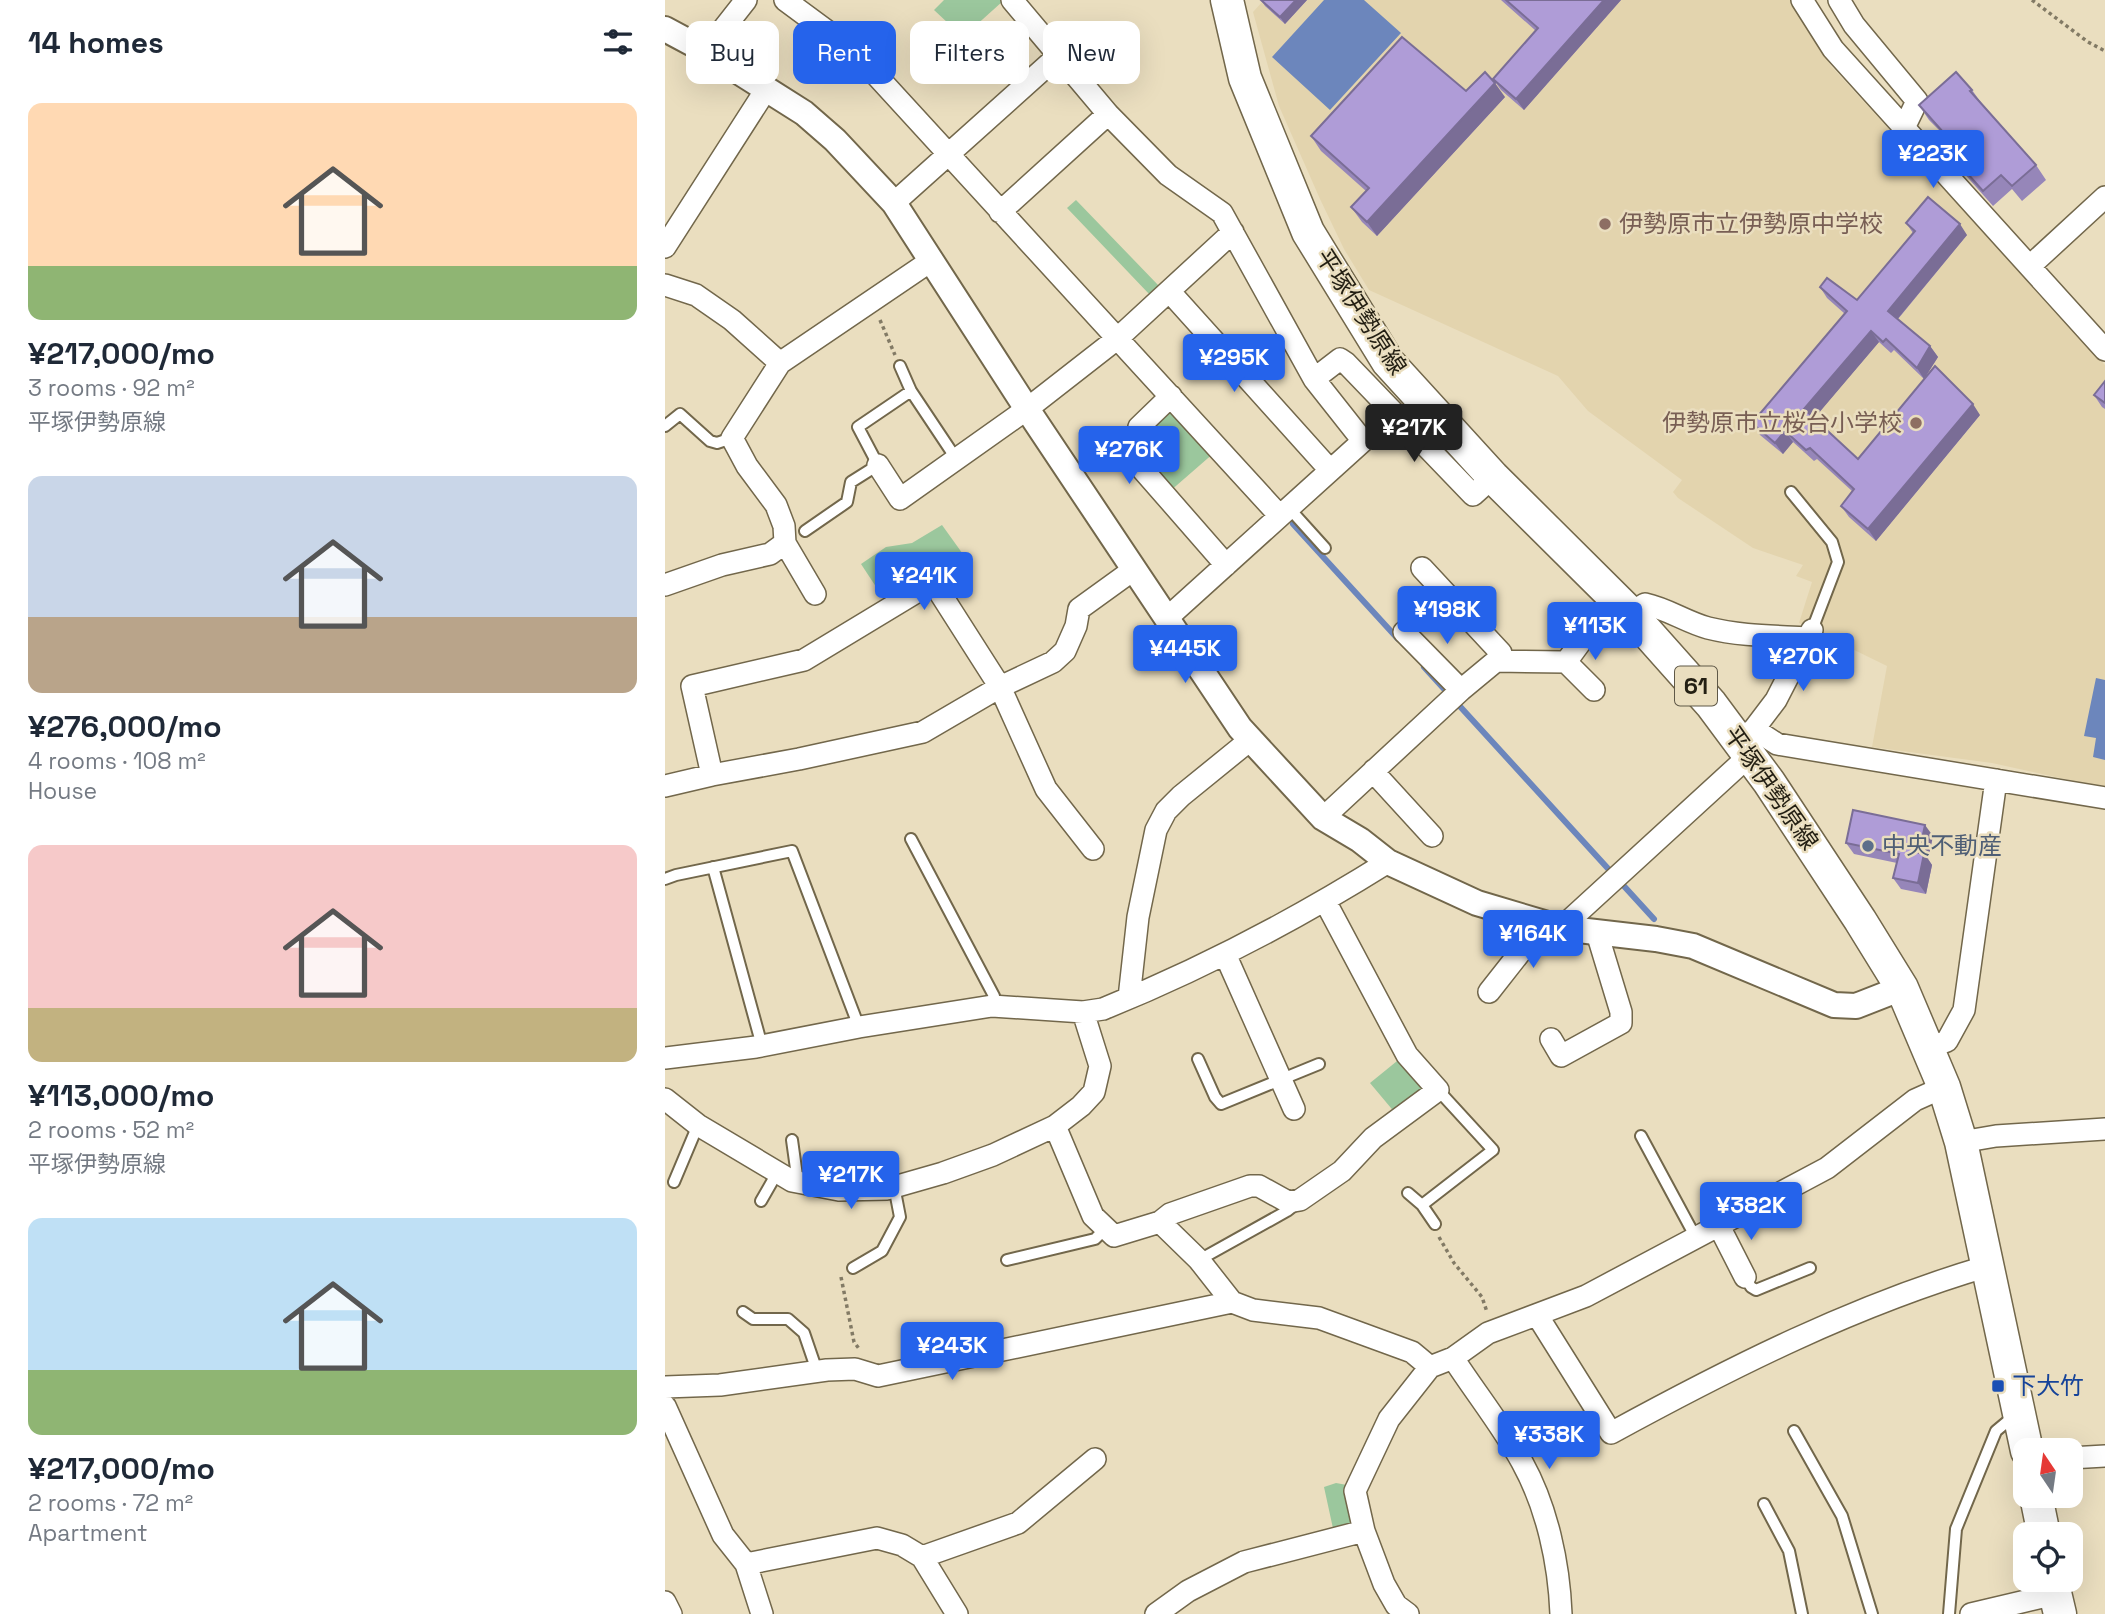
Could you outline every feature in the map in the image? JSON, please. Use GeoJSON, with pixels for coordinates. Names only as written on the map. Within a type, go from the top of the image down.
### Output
{"type":"FeatureCollection","features":[{"type":"Feature","properties":{"kind":"main road","name":"平塚伊勢原線"},"geometry":{"type":"LineString","coordinates":[[1227,0],[1245,78],[1308,232],[1388,362],[1493,477],[1676,663],[1748,742],[1902,988],[1944,1087],[1961,1142],[2024,1438]]}},
{"type":"Feature","properties":{"kind":"street"},"geometry":{"type":"LineString","coordinates":[[730,21],[746,0]]}},
{"type":"Feature","properties":{"kind":"street"},"geometry":{"type":"LineString","coordinates":[[785,0],[854,51],[1171,396],[1284,511]]}},
{"type":"Feature","properties":{"kind":"street"},"geometry":{"type":"LineString","coordinates":[[1011,0],[1043,37]]}},
{"type":"Feature","properties":{"kind":"street"},"geometry":{"type":"LineString","coordinates":[[1802,0],[1833,49],[2105,350]]}},
{"type":"Feature","properties":{"kind":"street"},"geometry":{"type":"LineString","coordinates":[[1839,0],[1854,25],[1917,101],[1904,128]]}},
{"type":"Feature","properties":{"kind":"street"},"geometry":{"type":"LineString","coordinates":[[666,31],[686,41]]}},
{"type":"Feature","properties":{"kind":"street"},"geometry":{"type":"LineString","coordinates":[[894,202],[949,156],[1043,70]]}},
{"type":"Feature","properties":{"kind":"street"},"geometry":{"type":"LineString","coordinates":[[760,84],[804,113],[835,140],[894,202],[1027,409],[1240,728],[1323,818],[1360,840],[1388,862],[1478,904],[1552,925],[1693,946],[1834,1005],[1856,1006],[1902,988]]}},
{"type":"Feature","properties":{"kind":"street"},"geometry":{"type":"LineString","coordinates":[[1083,84],[1108,114],[1168,175],[1222,213],[1314,379],[1363,441],[1166,618]]}},
{"type":"Feature","properties":{"kind":"street"},"geometry":{"type":"LineString","coordinates":[[665,247],[767,88]]}},
{"type":"Feature","properties":{"kind":"street"},"geometry":{"type":"LineString","coordinates":[[1000,212],[1108,114]]}},
{"type":"Feature","properties":{"kind":"street"},"geometry":{"type":"LineString","coordinates":[[2030,266],[2103,204]]}},
{"type":"Feature","properties":{"kind":"street"},"geometry":{"type":"LineString","coordinates":[[878,465],[900,499],[1027,409],[1118,338],[1233,232]]}},
{"type":"Feature","properties":{"kind":"street"},"geometry":{"type":"LineString","coordinates":[[815,594],[785,543],[784,526],[776,505],[747,466],[732,439],[780,363],[932,260]]}},
{"type":"Feature","properties":{"kind":"street"},"geometry":{"type":"LineString","coordinates":[[665,285],[696,295],[732,320],[780,363]]}},
{"type":"Feature","properties":{"kind":"street"},"geometry":{"type":"LineString","coordinates":[[1169,291],[1330,470]]}},
{"type":"Feature","properties":{"kind":"street"},"geometry":{"type":"LineString","coordinates":[[1314,379],[1340,359],[1473,495],[1493,477]]}},
{"type":"Feature","properties":{"kind":"street"},"geometry":{"type":"LineString","coordinates":[[1171,396],[1139,427],[1143,470],[1226,565]]}},
{"type":"Feature","properties":{"kind":"street"},"geometry":{"type":"LineString","coordinates":[[665,585],[722,565],[770,554],[785,543]]}},
{"type":"Feature","properties":{"kind":"street"},"geometry":{"type":"LineString","coordinates":[[1422,568],[1501,653],[1503,661]]}},
{"type":"Feature","properties":{"kind":"street"},"geometry":{"type":"LineString","coordinates":[[665,786],[923,732],[1000,687],[1059,657],[1065,651],[1076,626],[1079,609],[1133,570]]}},
{"type":"Feature","properties":{"kind":"street"},"geometry":{"type":"LineString","coordinates":[[712,775],[692,686],[804,660],[933,582],[1000,687],[1047,789],[1093,849]]}},
{"type":"Feature","properties":{"kind":"street"},"geometry":{"type":"LineString","coordinates":[[1489,992],[1552,925],[1748,742],[1776,700],[1810,634],[1763,636],[1707,628],[1656,606],[1621,606],[1566,662]]}},
{"type":"Feature","properties":{"kind":"street"},"geometry":{"type":"LineString","coordinates":[[1404,632],[1461,690]]}},
{"type":"Feature","properties":{"kind":"street"},"geometry":{"type":"LineString","coordinates":[[1323,818],[1496,661],[1566,662],[1594,690]]}},
{"type":"Feature","properties":{"kind":"street"},"geometry":{"type":"LineString","coordinates":[[1129,998],[1138,917],[1156,830],[1167,811],[1181,796],[1250,740]]}},
{"type":"Feature","properties":{"kind":"street"},"geometry":{"type":"LineString","coordinates":[[1748,742],[1777,744],[2105,798]]}},
{"type":"Feature","properties":{"kind":"street"},"geometry":{"type":"LineString","coordinates":[[1374,770],[1432,836]]}},
{"type":"Feature","properties":{"kind":"street"},"geometry":{"type":"LineString","coordinates":[[1928,1048],[1947,1041],[1964,1010],[1996,780]]}},
{"type":"Feature","properties":{"kind":"street"},"geometry":{"type":"LineString","coordinates":[[665,1058],[762,1046],[992,1006],[1083,1012],[1103,1009],[1225,954],[1325,901],[1388,862]]}},
{"type":"Feature","properties":{"kind":"street"},"geometry":{"type":"LineString","coordinates":[[1055,1126],[1093,1216],[1114,1236],[1160,1222],[1170,1214],[1250,1186],[1259,1186],[1288,1202],[1300,1199],[1342,1171],[1350,1157],[1438,1090],[1407,1055],[1325,901]]}},
{"type":"Feature","properties":{"kind":"street"},"geometry":{"type":"LineString","coordinates":[[1559,1053],[1621,1023],[1621,1012],[1597,933]]}},
{"type":"Feature","properties":{"kind":"street"},"geometry":{"type":"LineString","coordinates":[[1225,954],[1283,1079],[1294,1109]]}},
{"type":"Feature","properties":{"kind":"street"},"geometry":{"type":"LineString","coordinates":[[665,1099],[698,1125],[792,1181],[839,1190],[887,1189],[993,1155],[1055,1126],[1081,1106],[1094,1092],[1100,1066],[1083,1012]]}},
{"type":"Feature","properties":{"kind":"street"},"geometry":{"type":"LineString","coordinates":[[1408,1614],[1396,1605],[1384,1584],[1364,1531],[1355,1491],[1389,1419],[1430,1367],[1453,1358],[1487,1333],[1586,1296],[1827,1168],[1915,1100],[1944,1087]]}},
{"type":"Feature","properties":{"kind":"street"},"geometry":{"type":"LineString","coordinates":[[1961,1142],[1996,1136],[2105,1129]]}},
{"type":"Feature","properties":{"kind":"street"},"geometry":{"type":"LineString","coordinates":[[1160,1222],[1199,1260],[1232,1302],[1253,1310],[1319,1318],[1412,1352],[1430,1367]]}},
{"type":"Feature","properties":{"kind":"street"},"geometry":{"type":"LineString","coordinates":[[1719,1226],[1745,1277]]}},
{"type":"Feature","properties":{"kind":"street"},"geometry":{"type":"LineString","coordinates":[[1537,1315],[1611,1433],[1750,1360],[1848,1315],[1935,1282],[1988,1266]]}},
{"type":"Feature","properties":{"kind":"street"},"geometry":{"type":"LineString","coordinates":[[665,1387],[720,1385],[817,1371],[855,1369],[878,1376],[1232,1302]]}},
{"type":"Feature","properties":{"kind":"street"},"geometry":{"type":"LineString","coordinates":[[1453,1358],[1523,1463],[1545,1516],[1560,1592],[1561,1614]]}},
{"type":"Feature","properties":{"kind":"street"},"geometry":{"type":"LineString","coordinates":[[665,1406],[723,1535],[746,1564],[762,1614]]}},
{"type":"Feature","properties":{"kind":"street"},"geometry":{"type":"LineString","coordinates":[[2083,1457],[2105,1456]]}},
{"type":"Feature","properties":{"kind":"street"},"geometry":{"type":"LineString","coordinates":[[922,1557],[1017,1523],[1095,1459]]}},
{"type":"Feature","properties":{"kind":"street"},"geometry":{"type":"LineString","coordinates":[[1156,1614],[1188,1591],[1244,1562],[1364,1531]]}},
{"type":"Feature","properties":{"kind":"street"},"geometry":{"type":"LineString","coordinates":[[746,1564],[877,1538],[902,1545],[922,1557],[957,1614]]}},
{"type":"Feature","properties":{"kind":"street"},"geometry":{"type":"LineString","coordinates":[[1971,1614],[2056,1596]]}},
{"type":"Feature","properties":{"kind":"street"},"geometry":{"type":"LineString","coordinates":[[665,1602],[671,1614]]}},
{"type":"Feature","properties":{"kind":"lane"},"geometry":{"type":"LineString","coordinates":[[900,366],[911,391],[957,460]]}},
{"type":"Feature","properties":{"kind":"lane"},"geometry":{"type":"LineString","coordinates":[[805,531],[847,502],[851,482],[878,465],[858,427],[911,391]]}},
{"type":"Feature","properties":{"kind":"lane"},"geometry":{"type":"LineString","coordinates":[[665,426],[680,414],[710,441],[717,443],[732,439]]}},
{"type":"Feature","properties":{"kind":"lane"},"geometry":{"type":"LineString","coordinates":[[1791,492],[1832,542],[1838,562],[1810,634]]}},
{"type":"Feature","properties":{"kind":"lane"},"geometry":{"type":"LineString","coordinates":[[1284,511],[1325,548]]}},
{"type":"Feature","properties":{"kind":"lane"},"geometry":{"type":"LineString","coordinates":[[911,839],[994,996],[992,1006]]}},
{"type":"Feature","properties":{"kind":"lane"},"geometry":{"type":"LineString","coordinates":[[665,879],[792,850],[859,1027]]}},
{"type":"Feature","properties":{"kind":"lane"},"geometry":{"type":"LineString","coordinates":[[713,867],[762,1046]]}},
{"type":"Feature","properties":{"kind":"lane"},"geometry":{"type":"LineString","coordinates":[[1198,1059],[1215,1097],[1221,1104],[1319,1064]]}},
{"type":"Feature","properties":{"kind":"lane"},"geometry":{"type":"LineString","coordinates":[[1422,1205],[1493,1150],[1438,1090]]}},
{"type":"Feature","properties":{"kind":"lane"},"geometry":{"type":"LineString","coordinates":[[674,1182],[698,1125]]}},
{"type":"Feature","properties":{"kind":"lane"},"geometry":{"type":"LineString","coordinates":[[1641,1136],[1696,1238]]}},
{"type":"Feature","properties":{"kind":"lane"},"geometry":{"type":"LineString","coordinates":[[792,1140],[798,1183]]}},
{"type":"Feature","properties":{"kind":"lane"},"geometry":{"type":"LineString","coordinates":[[761,1201],[777,1173]]}},
{"type":"Feature","properties":{"kind":"lane"},"geometry":{"type":"LineString","coordinates":[[853,1268],[882,1251],[900,1217],[894,1186]]}},
{"type":"Feature","properties":{"kind":"lane"},"geometry":{"type":"LineString","coordinates":[[1408,1193],[1422,1205],[1435,1224]]}},
{"type":"Feature","properties":{"kind":"lane"},"geometry":{"type":"LineString","coordinates":[[1208,1255],[1287,1211],[1300,1199]]}},
{"type":"Feature","properties":{"kind":"lane"},"geometry":{"type":"LineString","coordinates":[[1007,1260],[1095,1239],[1106,1228]]}},
{"type":"Feature","properties":{"kind":"lane"},"geometry":{"type":"LineString","coordinates":[[1745,1277],[1756,1290],[1810,1268]]}},
{"type":"Feature","properties":{"kind":"lane"},"geometry":{"type":"LineString","coordinates":[[743,1312],[753,1319],[788,1319],[804,1333],[817,1371]]}},
{"type":"Feature","properties":{"kind":"lane"},"geometry":{"type":"LineString","coordinates":[[1949,1614],[1956,1529],[1996,1431],[2018,1413]]}},
{"type":"Feature","properties":{"kind":"lane"},"geometry":{"type":"LineString","coordinates":[[1794,1432],[1842,1516],[1872,1614]]}},
{"type":"Feature","properties":{"kind":"lane"},"geometry":{"type":"LineString","coordinates":[[1764,1504],[1789,1551],[1802,1614]]}},
{"type":"Feature","properties":{"kind":"lane"},"geometry":{"type":"LineString","coordinates":[[1774,1548],[1785,1543]]}},
{"type":"Feature","properties":{"kind":"path"},"geometry":{"type":"LineString","coordinates":[[2032,0],[2088,42],[2105,51]]}},
{"type":"Feature","properties":{"kind":"path"},"geometry":{"type":"LineString","coordinates":[[871,301],[900,366]]}},
{"type":"Feature","properties":{"kind":"path"},"geometry":{"type":"LineString","coordinates":[[1435,1224],[1436,1232],[1454,1263],[1482,1297],[1494,1330]]}},
{"type":"Feature","properties":{"kind":"path"},"geometry":{"type":"LineString","coordinates":[[853,1268],[841,1276],[854,1342],[865,1357],[863,1371]]}},
{"type":"Feature","properties":{"kind":"shaded area"},"geometry":{"type":"Polygon","coordinates":[[[1264,0],[1792,0],[1831,66],[2105,365],[2105,788],[1992,763],[1872,747],[1887,666],[1799,623],[1812,582],[1796,576],[1803,565],[1753,548],[1678,498],[1673,492],[1682,480],[1588,411],[1558,376],[1369,290],[1344,249],[1279,106],[1253,12],[1264,0]]]}},
{"type":"Feature","properties":{"kind":"green space"},"geometry":{"type":"Polygon","coordinates":[[[944,0],[1003,1],[981,21],[946,21],[934,10],[944,0]]]}},
{"type":"Feature","properties":{"kind":"green space"},"geometry":{"type":"Polygon","coordinates":[[[1076,200],[1159,286],[1150,295],[1067,208],[1076,200]]]}},
{"type":"Feature","properties":{"kind":"green space"},"geometry":{"type":"Polygon","coordinates":[[[1167,408],[1215,452],[1169,492],[1149,471],[1145,428],[1167,408]]]}},
{"type":"Feature","properties":{"kind":"green space"},"geometry":{"type":"Polygon","coordinates":[[[942,525],[965,557],[888,605],[861,564],[886,547],[912,543],[942,525]]]}},
{"type":"Feature","properties":{"kind":"green space"},"geometry":{"type":"Polygon","coordinates":[[[1402,1057],[1426,1088],[1396,1114],[1370,1083],[1402,1057]]]}},
{"type":"Feature","properties":{"kind":"green space"},"geometry":{"type":"Polygon","coordinates":[[[1336,1483],[1347,1485],[1356,1520],[1352,1529],[1334,1533],[1324,1487],[1336,1483]]]}},
{"type":"Feature","properties":{"kind":"water"},"geometry":{"type":"Polygon","coordinates":[[[1324,0],[1364,0],[1401,33],[1330,110],[1272,57],[1324,0]]]}},
{"type":"Feature","properties":{"kind":"water"},"geometry":{"type":"Polygon","coordinates":[[[2096,678],[2105,680],[2105,760],[2093,757],[2096,738],[2084,736],[2096,678]]]}},
{"type":"Feature","properties":{"kind":"building"},"geometry":{"type":"Polygon","coordinates":[[[1261,0],[1296,0],[1280,17],[1261,0]]]}},
{"type":"Feature","properties":{"kind":"building"},"geometry":{"type":"Polygon","coordinates":[[[1506,0],[1604,0],[1516,99],[1493,79],[1538,28],[1506,0]]]}},
{"type":"Feature","properties":{"kind":"building"},"geometry":{"type":"Polygon","coordinates":[[[1402,37],[1466,91],[1485,72],[1495,83],[1367,222],[1351,207],[1369,188],[1311,136],[1402,37]]]}},
{"type":"Feature","properties":{"kind":"building"},"geometry":{"type":"Polygon","coordinates":[[[1956,72],[2036,165],[2012,186],[2001,175],[1983,191],[1936,138],[1943,132],[1919,105],[1956,72]]]}},
{"type":"Feature","properties":{"kind":"building"},"geometry":{"type":"Polygon","coordinates":[[[1928,197],[1960,224],[1888,311],[1930,346],[1917,368],[1886,339],[1883,342],[1871,331],[1804,409],[1858,459],[1935,366],[1973,404],[1868,529],[1841,506],[1854,489],[1810,448],[1806,450],[1785,431],[1775,443],[1752,423],[1847,311],[1820,287],[1827,278],[1857,300],[1915,231],[1906,223],[1928,197]]]}},
{"type":"Feature","properties":{"kind":"building"},"geometry":{"type":"Polygon","coordinates":[[[2105,381],[2105,403],[2094,395],[2105,381]]]}},
{"type":"Feature","properties":{"kind":"building"},"geometry":{"type":"Polygon","coordinates":[[[1853,810],[1925,825],[1919,853],[1924,854],[1918,883],[1893,878],[1899,854],[1846,843],[1853,810]]]}},
{"type":"Feature","properties":{"kind":"waterway"},"geometry":{"type":"LineString","coordinates":[[1293,524],[1398,639]]}},
{"type":"Feature","properties":{"kind":"waterway"},"geometry":{"type":"LineString","coordinates":[[1424,667],[1654,919]]}},
{"type":"Feature","properties":{"kind":"place","name":"伊勢原市立伊勢原中学校"},"geometry":{"type":"Point","coordinates":[1605,224]}},
{"type":"Feature","properties":{"kind":"place","name":"伊勢原市立桜台小学校"},"geometry":{"type":"Point","coordinates":[1916,423]}},
{"type":"Feature","properties":{"kind":"place","name":"中央不動産"},"geometry":{"type":"Point","coordinates":[1868,846]}},
{"type":"Feature","properties":{"kind":"place","name":"下大竹"},"geometry":{"type":"Point","coordinates":[1998,1386]}}]}
